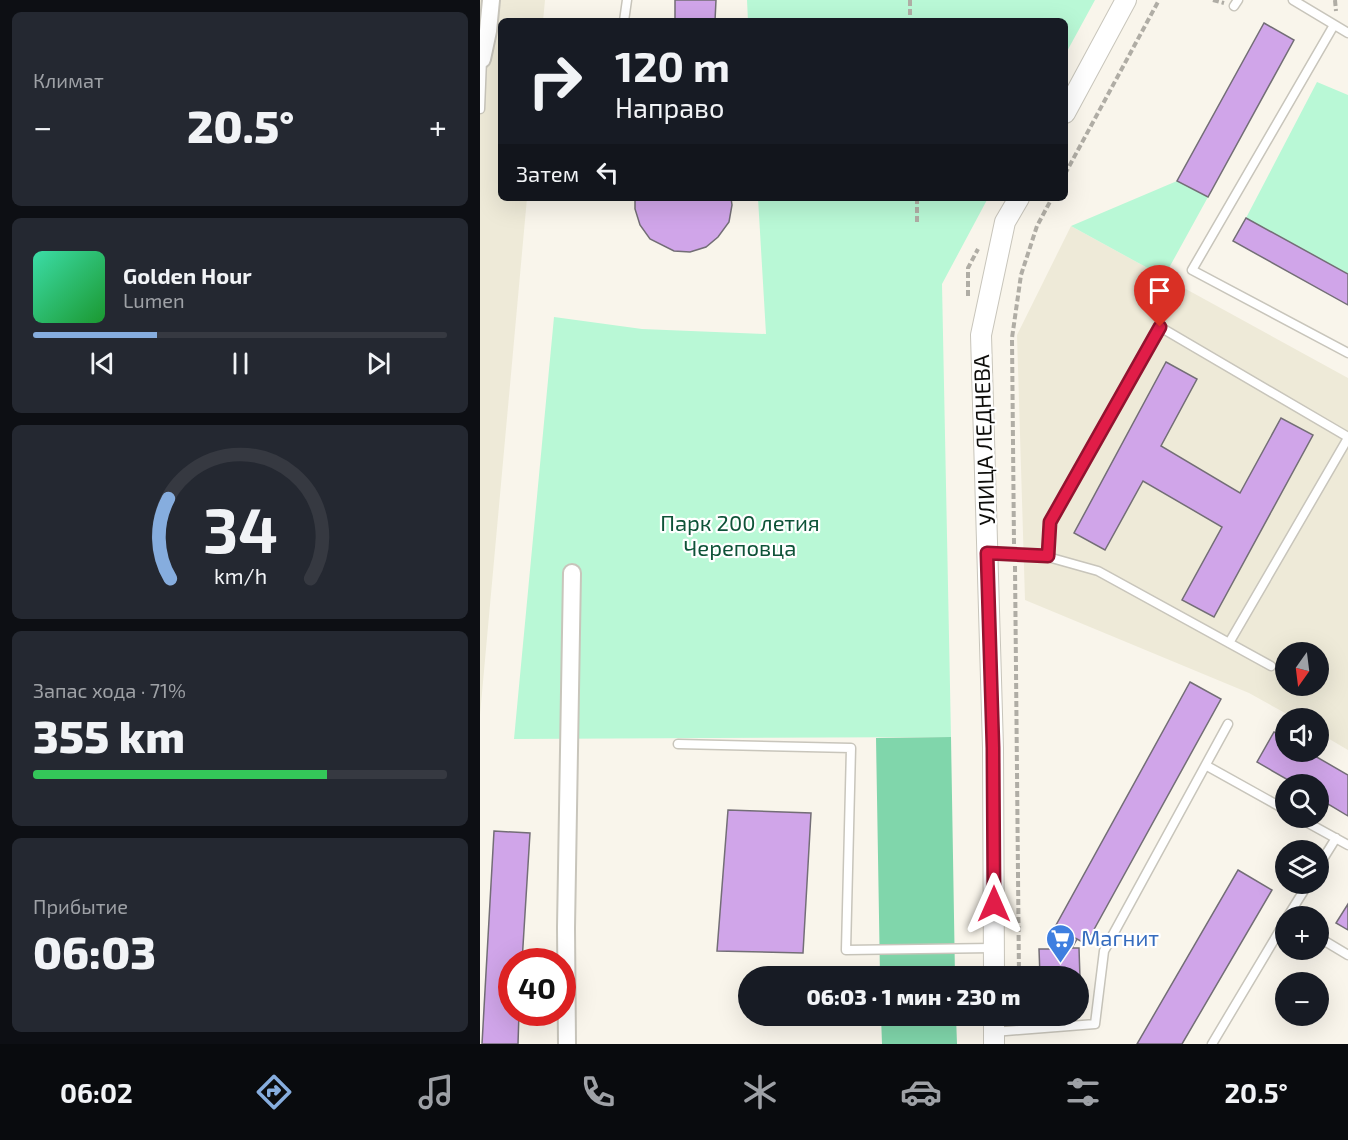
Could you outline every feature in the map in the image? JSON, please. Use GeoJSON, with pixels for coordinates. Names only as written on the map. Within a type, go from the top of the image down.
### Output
{"type":"FeatureCollection","features":[{"type":"Feature","properties":{"kind":"street"},"geometry":{"type":"LineString","coordinates":[[481,58],[488,31],[491,0]]}},
{"type":"Feature","properties":{"kind":"street"},"geometry":{"type":"LineString","coordinates":[[1068,107],[1126,0]]}},
{"type":"Feature","properties":{"kind":"street","name":"УЛИЦА ЛЕДНЕВА"},"geometry":{"type":"LineString","coordinates":[[994,966],[993,748],[981,335],[1005,222],[1017,201]]}},
{"type":"Feature","properties":{"kind":"street"},"geometry":{"type":"LineString","coordinates":[[567,1044],[566,928],[572,573]]}},
{"type":"Feature","properties":{"kind":"lane"},"geometry":{"type":"LineString","coordinates":[[624,18],[627,0]]}},
{"type":"Feature","properties":{"kind":"lane"},"geometry":{"type":"LineString","coordinates":[[1293,0],[1348,33]]}},
{"type":"Feature","properties":{"kind":"lane"},"geometry":{"type":"LineString","coordinates":[[1334,25],[1192,270],[1348,353]]}},
{"type":"Feature","properties":{"kind":"lane"},"geometry":{"type":"LineString","coordinates":[[480,109],[481,58]]}},
{"type":"Feature","properties":{"kind":"lane"},"geometry":{"type":"LineString","coordinates":[[1048,556],[1050,522],[1160,327],[1348,437],[1229,643]]}},
{"type":"Feature","properties":{"kind":"lane"},"geometry":{"type":"LineString","coordinates":[[987,553],[1048,556],[1098,571],[1271,666]]}},
{"type":"Feature","properties":{"kind":"lane"},"geometry":{"type":"LineString","coordinates":[[994,1030],[1095,1024],[1104,951],[1228,724]]}},
{"type":"Feature","properties":{"kind":"lane"},"geometry":{"type":"LineString","coordinates":[[678,744],[851,748],[846,950],[994,948]]}},
{"type":"Feature","properties":{"kind":"lane"},"geometry":{"type":"LineString","coordinates":[[1207,766],[1275,804]]}},
{"type":"Feature","properties":{"kind":"lane"},"geometry":{"type":"LineString","coordinates":[[1318,828],[1348,844]]}},
{"type":"Feature","properties":{"kind":"lane"},"geometry":{"type":"LineString","coordinates":[[1329,849],[1336,838]]}},
{"type":"Feature","properties":{"kind":"lane"},"geometry":{"type":"LineString","coordinates":[[1212,1044],[1275,938]]}},
{"type":"Feature","properties":{"kind":"lane"},"geometry":{"type":"LineString","coordinates":[[1329,944],[1348,955]]}},
{"type":"Feature","properties":{"kind":"path"},"geometry":{"type":"LineString","coordinates":[[910,0],[910,18]]}},
{"type":"Feature","properties":{"kind":"path"},"geometry":{"type":"LineString","coordinates":[[1068,168],[1159,0]]}},
{"type":"Feature","properties":{"kind":"path"},"geometry":{"type":"LineString","coordinates":[[916,201],[917,224]]}},
{"type":"Feature","properties":{"kind":"path"},"geometry":{"type":"LineString","coordinates":[[1019,966],[1012,338],[1021,275],[1037,226],[1050,201]]}},
{"type":"Feature","properties":{"kind":"shaded area"},"geometry":{"type":"Polygon","coordinates":[[[480,0],[545,0],[543,18],[498,18],[498,201],[527,201],[480,715],[480,0]]]}},
{"type":"Feature","properties":{"kind":"shaded area"},"geometry":{"type":"Polygon","coordinates":[[[1071,226],[1348,378],[1348,750],[1329,739],[1329,708],[1276,708],[1249,693],[1025,600],[1017,335],[1071,226]]]}},
{"type":"Feature","properties":{"kind":"green space"},"geometry":{"type":"Polygon","coordinates":[[[747,0],[1095,0],[1068,50],[1068,18],[748,18],[747,0]]]}},
{"type":"Feature","properties":{"kind":"green space"},"geometry":{"type":"Polygon","coordinates":[[[1317,82],[1348,95],[1348,274],[1246,218],[1317,82]]]}},
{"type":"Feature","properties":{"kind":"green space"},"geometry":{"type":"Polygon","coordinates":[[[1177,181],[1208,197],[1164,277],[1071,226],[1177,181]]]}},
{"type":"Feature","properties":{"kind":"green space","name":"Парк 200 летия Череповца"},"geometry":{"type":"Polygon","coordinates":[[[758,201],[986,201],[942,284],[951,737],[514,739],[554,317],[642,329],[766,334],[758,201]]]}},
{"type":"Feature","properties":{"kind":"green space"},"geometry":{"type":"Polygon","coordinates":[[[951,737],[955,966],[880,966],[876,738],[951,737]]]}},
{"type":"Feature","properties":{"kind":"green space"},"geometry":{"type":"Polygon","coordinates":[[[881,1026],[956,1026],[957,1044],[882,1044],[881,1026]]]}},
{"type":"Feature","properties":{"kind":"building"},"geometry":{"type":"Polygon","coordinates":[[[675,0],[716,0],[715,18],[675,18],[675,0]]]}},
{"type":"Feature","properties":{"kind":"building"},"geometry":{"type":"Polygon","coordinates":[[[1264,23],[1294,40],[1208,197],[1177,181],[1264,23]]]}},
{"type":"Feature","properties":{"kind":"building"},"geometry":{"type":"Polygon","coordinates":[[[635,201],[731,201],[732,205],[729,222],[718,237],[706,247],[690,252],[674,251],[650,239],[640,225],[635,201]]]}},
{"type":"Feature","properties":{"kind":"building"},"geometry":{"type":"Polygon","coordinates":[[[1246,218],[1348,274],[1348,305],[1233,241],[1246,218]]]}},
{"type":"Feature","properties":{"kind":"building"},"geometry":{"type":"Polygon","coordinates":[[[1166,362],[1197,379],[1161,446],[1240,493],[1281,418],[1313,435],[1214,617],[1182,600],[1222,527],[1143,481],[1105,550],[1074,533],[1166,362]]]}},
{"type":"Feature","properties":{"kind":"building"},"geometry":{"type":"Polygon","coordinates":[[[1190,682],[1221,699],[1086,944],[1055,927],[1190,682]]]}},
{"type":"Feature","properties":{"kind":"building"},"geometry":{"type":"Polygon","coordinates":[[[1274,732],[1275,762],[1325,762],[1348,775],[1348,816],[1329,805],[1329,774],[1278,774],[1257,762],[1274,732]]]}},
{"type":"Feature","properties":{"kind":"building"},"geometry":{"type":"Polygon","coordinates":[[[728,810],[811,813],[803,953],[717,951],[728,810]]]}},
{"type":"Feature","properties":{"kind":"building"},"geometry":{"type":"Polygon","coordinates":[[[494,831],[530,833],[523,948],[498,948],[498,1026],[519,1026],[518,1044],[482,1044],[494,831]]]}},
{"type":"Feature","properties":{"kind":"building"},"geometry":{"type":"Polygon","coordinates":[[[1238,870],[1272,890],[1182,1044],[1137,1044],[1238,870]]]}},
{"type":"Feature","properties":{"kind":"building"},"geometry":{"type":"Polygon","coordinates":[[[1348,904],[1348,930],[1336,923],[1348,904]]]}},
{"type":"Feature","properties":{"kind":"building","name":"Магнит"},"geometry":{"type":"Polygon","coordinates":[[[1061,930],[1077,939],[1072,948],[1079,948],[1080,966],[1040,966],[1039,949],[1051,949],[1061,930]]]}},
{"type":"Feature","properties":{"kind":"place","name":"Магнит"},"geometry":{"type":"Point","coordinates":[1060,964]}},
{"type":"Feature","properties":{"kind":"route"},"geometry":{"type":"LineString","coordinates":[[994,904],[993,748],[987,553],[1048,556],[1050,522],[1160,327]]}}]}
